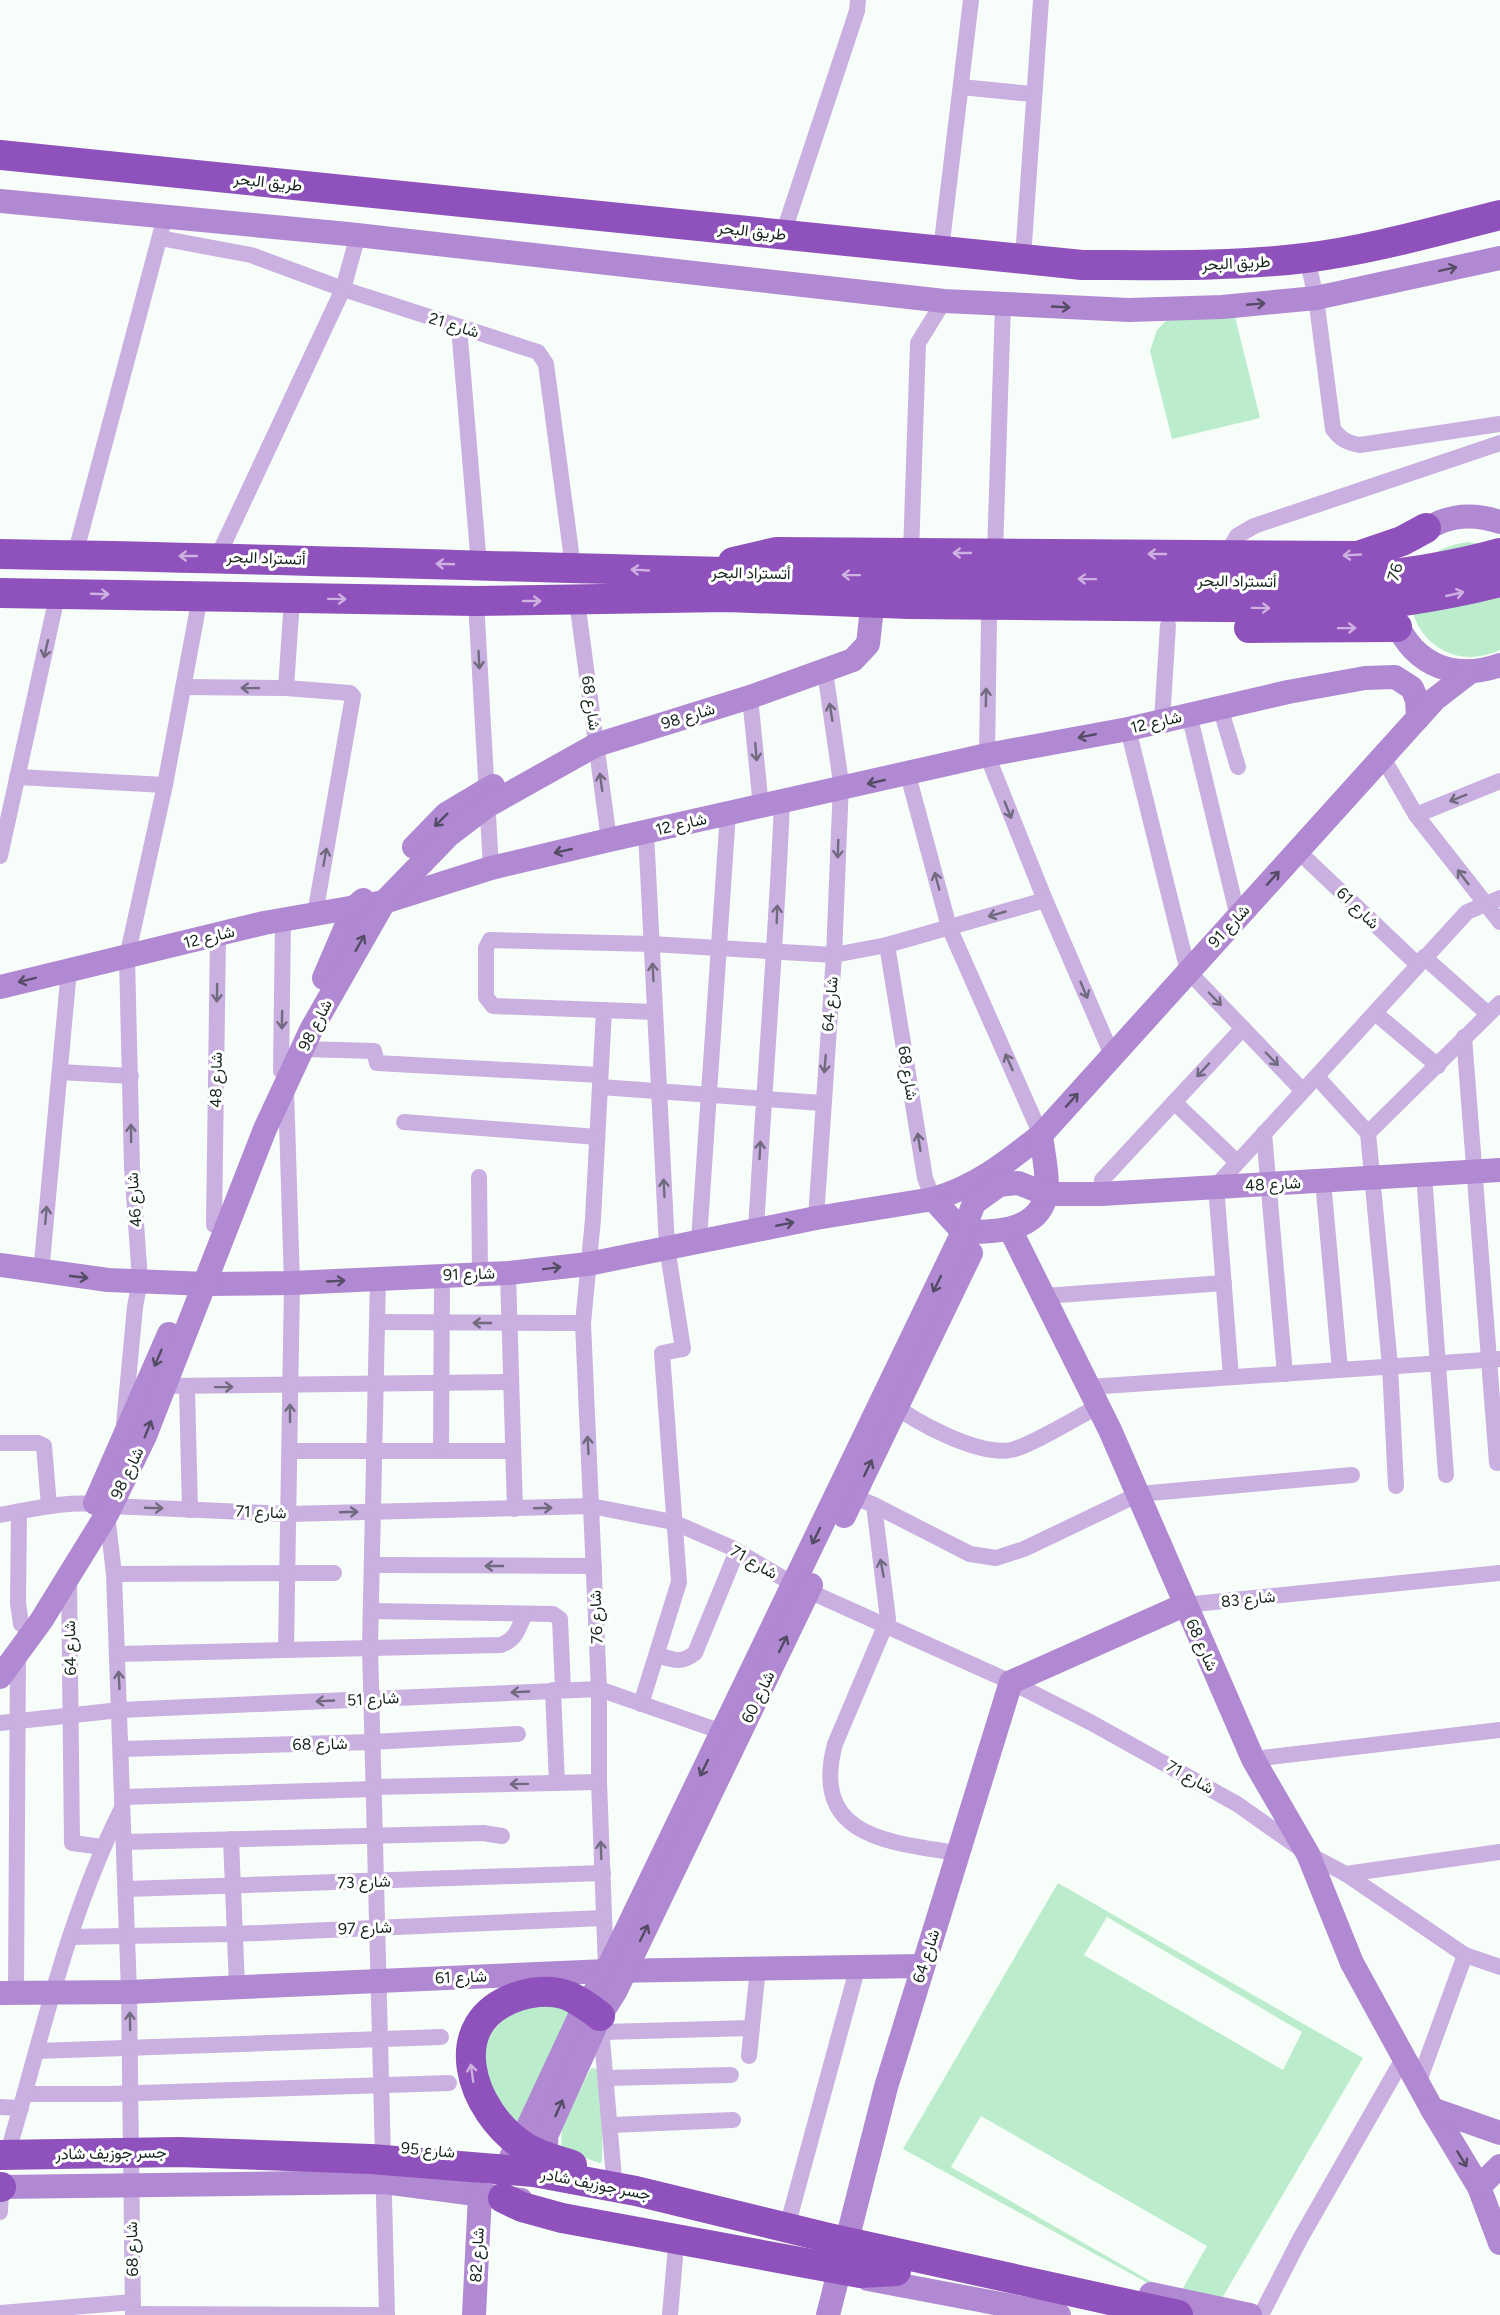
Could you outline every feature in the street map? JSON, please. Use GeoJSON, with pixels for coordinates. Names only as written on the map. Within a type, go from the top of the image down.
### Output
{"type":"FeatureCollection","features":[{"type":"Feature","properties":{"kind":"highway","name":"طريق البحر"},"geometry":{"type":"LineString","coordinates":[[0,155],[1082,265],[1243,264],[1307,258],[1395,241],[1500,215]]}},
{"type":"Feature","properties":{"kind":"highway"},"geometry":{"type":"LineString","coordinates":[[910,578],[995,553],[1358,556],[1402,541],[1426,528]]}},
{"type":"Feature","properties":{"kind":"highway","name":"أتستراد البحر"},"geometry":{"type":"LineString","coordinates":[[0,554],[218,556],[910,578],[1285,582],[1392,576],[1446,567],[1500,553]]}},
{"type":"Feature","properties":{"kind":"highway","name":"أتستراد البحر"},"geometry":{"type":"LineString","coordinates":[[0,593],[58,592],[292,599],[577,601],[727,597],[910,578],[1332,608],[1380,606],[1449,595],[1500,582]]}},
{"type":"Feature","properties":{"kind":"highway"},"geometry":{"type":"LineString","coordinates":[[727,597],[777,614],[1298,629],[1402,635]]}},
{"type":"Feature","properties":{"kind":"highway"},"geometry":{"type":"LineString","coordinates":[[596,2017],[568,1996],[541,1992],[510,1999],[485,2018],[474,2039],[471,2062],[475,2087],[490,2116],[526,2148],[625,2184]]}},
{"type":"Feature","properties":{"kind":"highway","name":"جسر جوزيف شادر"},"geometry":{"type":"LineString","coordinates":[[1,2174],[179,2152],[371,2159],[534,2172],[625,2184],[839,2240],[1178,2315]]}},
{"type":"Feature","properties":{"kind":"highway","name":"جسر جوزيف شادر"},"geometry":{"type":"LineString","coordinates":[[1,2174],[356,2174],[482,2185],[699,2223],[897,2271],[1098,2315]]}},
{"type":"Feature","properties":{"kind":"highway"},"geometry":{"type":"LineString","coordinates":[[499,2199],[562,2218],[850,2271],[875,2273],[897,2271]]}},
{"type":"Feature","properties":{"kind":"street"},"geometry":{"type":"LineString","coordinates":[[783,234],[858,0]]}},
{"type":"Feature","properties":{"kind":"street"},"geometry":{"type":"LineString","coordinates":[[941,250],[971,0]]}},
{"type":"Feature","properties":{"kind":"street"},"geometry":{"type":"LineString","coordinates":[[1023,258],[1032,94],[1041,0]]}},
{"type":"Feature","properties":{"kind":"street"},"geometry":{"type":"LineString","coordinates":[[961,87],[1032,94]]}},
{"type":"Feature","properties":{"kind":"street"},"geometry":{"type":"LineString","coordinates":[[0,201],[162,227],[358,235],[944,301],[1129,310],[1222,307],[1316,298],[1500,258]]}},
{"type":"Feature","properties":{"kind":"street"},"geometry":{"type":"LineString","coordinates":[[75,555],[162,227]]}},
{"type":"Feature","properties":{"kind":"street","name":"شارع 21"},"geometry":{"type":"LineString","coordinates":[[162,227],[251,255],[459,327],[538,351],[546,364],[573,567]]}},
{"type":"Feature","properties":{"kind":"street"},"geometry":{"type":"LineString","coordinates":[[218,556],[344,289],[358,235]]}},
{"type":"Feature","properties":{"kind":"street"},"geometry":{"type":"LineString","coordinates":[[1307,258],[1316,298],[1333,429],[1339,437],[1348,443],[1360,445],[1500,424]]}},
{"type":"Feature","properties":{"kind":"street"},"geometry":{"type":"LineString","coordinates":[[910,578],[918,344],[944,301]]}},
{"type":"Feature","properties":{"kind":"street"},"geometry":{"type":"LineString","coordinates":[[995,553],[1003,304]]}},
{"type":"Feature","properties":{"kind":"street"},"geometry":{"type":"LineString","coordinates":[[459,327],[479,565]]}},
{"type":"Feature","properties":{"kind":"street"},"geometry":{"type":"LineString","coordinates":[[1226,555],[1237,536],[1254,526],[1500,443]]}},
{"type":"Feature","properties":{"kind":"street"},"geometry":{"type":"LineString","coordinates":[[1426,528],[1444,519],[1464,516],[1497,518]]}},
{"type":"Feature","properties":{"kind":"street","name":"76"},"geometry":{"type":"LineString","coordinates":[[1402,635],[1390,600],[1393,572],[1400,555],[1411,540],[1426,528]]}},
{"type":"Feature","properties":{"kind":"street"},"geometry":{"type":"LineString","coordinates":[[0,856],[58,592]]}},
{"type":"Feature","properties":{"kind":"street","name":"شارع 46"},"geometry":{"type":"LineString","coordinates":[[122,1442],[135,1307],[140,1280],[132,1167],[127,957],[165,785],[200,597]]}},
{"type":"Feature","properties":{"kind":"street"},"geometry":{"type":"LineString","coordinates":[[286,688],[292,599]]}},
{"type":"Feature","properties":{"kind":"street"},"geometry":{"type":"LineString","coordinates":[[476,601],[491,868]]}},
{"type":"Feature","properties":{"kind":"street","name":"شارع 68"},"geometry":{"type":"LineString","coordinates":[[577,601],[609,840]]}},
{"type":"Feature","properties":{"kind":"street","name":"شارع 98"},"geometry":{"type":"LineString","coordinates":[[9,1651],[69,1578],[104,1508],[176,1387],[214,1225],[284,1079],[384,902],[486,798],[547,755],[797,674],[825,671],[853,660],[862,653],[870,638],[866,617]]}},
{"type":"Feature","properties":{"kind":"street","name":"شارع 98"},"geometry":{"type":"LineString","coordinates":[[596,740],[750,697],[844,651],[866,617]]}},
{"type":"Feature","properties":{"kind":"street"},"geometry":{"type":"LineString","coordinates":[[988,619],[987,755],[1045,900],[1112,1055]]}},
{"type":"Feature","properties":{"kind":"street"},"geometry":{"type":"LineString","coordinates":[[1162,721],[1168,625]]}},
{"type":"Feature","properties":{"kind":"street"},"geometry":{"type":"LineString","coordinates":[[1365,678],[1392,664],[1402,635],[1436,665],[1470,672],[1500,665]]}},
{"type":"Feature","properties":{"kind":"street","name":"شارع 64"},"geometry":{"type":"LineString","coordinates":[[816,1218],[822,1103],[834,955],[840,790],[825,671]]}},
{"type":"Feature","properties":{"kind":"street","name":"شارع 91"},"geometry":{"type":"LineString","coordinates":[[0,1265],[41,1273],[108,1280],[199,1284],[292,1283],[442,1274],[508,1273],[588,1264],[667,1246],[933,1199],[959,1191],[999,1168],[1041,1135],[1418,718],[1443,692],[1470,672]]}},
{"type":"Feature","properties":{"kind":"street"},"geometry":{"type":"LineString","coordinates":[[1365,678],[1389,676],[1408,683],[1418,700],[1418,718]]}},
{"type":"Feature","properties":{"kind":"street","name":"شارع 12"},"geometry":{"type":"LineString","coordinates":[[0,987],[283,920],[384,902],[491,868],[728,813],[908,775],[987,755],[1128,729],[1220,707],[1365,678]]}},
{"type":"Feature","properties":{"kind":"street"},"geometry":{"type":"LineString","coordinates":[[183,687],[286,688],[350,693],[354,702],[315,914]]}},
{"type":"Feature","properties":{"kind":"street"},"geometry":{"type":"LineString","coordinates":[[750,697],[772,805],[776,951],[763,1099],[756,1230]]}},
{"type":"Feature","properties":{"kind":"street"},"geometry":{"type":"LineString","coordinates":[[1220,707],[1238,767]]}},
{"type":"Feature","properties":{"kind":"street"},"geometry":{"type":"LineString","coordinates":[[1189,714],[1238,917]]}},
{"type":"Feature","properties":{"kind":"street"},"geometry":{"type":"LineString","coordinates":[[1128,729],[1188,971],[1302,1090]]}},
{"type":"Feature","properties":{"kind":"street"},"geometry":{"type":"LineString","coordinates":[[1383,758],[1416,815],[1500,922]]}},
{"type":"Feature","properties":{"kind":"street"},"geometry":{"type":"LineString","coordinates":[[908,775],[949,927],[1041,1135],[1046,1194],[1033,1215],[1003,1232],[972,1232],[933,1199]]}},
{"type":"Feature","properties":{"kind":"street"},"geometry":{"type":"LineString","coordinates":[[17,777],[165,785]]}},
{"type":"Feature","properties":{"kind":"street"},"geometry":{"type":"LineString","coordinates":[[1416,815],[1500,781]]}},
{"type":"Feature","properties":{"kind":"street","name":"شارع 98"},"geometry":{"type":"LineString","coordinates":[[0,1677],[21,1624],[69,1553],[104,1508],[122,1442],[199,1284],[265,1129],[354,908],[446,814],[486,798]]}},
{"type":"Feature","properties":{"kind":"street"},"geometry":{"type":"LineString","coordinates":[[699,1240],[728,813]]}},
{"type":"Feature","properties":{"kind":"street"},"geometry":{"type":"LineString","coordinates":[[641,1704],[679,1582],[662,1353],[683,1349],[667,1246],[646,832]]}},
{"type":"Feature","properties":{"kind":"street","name":"شارع 61"},"geometry":{"type":"LineString","coordinates":[[1298,851],[1421,961],[1494,1008]]}},
{"type":"Feature","properties":{"kind":"street"},"geometry":{"type":"LineString","coordinates":[[1231,1377],[1216,1186],[1467,912],[1500,898]]}},
{"type":"Feature","properties":{"kind":"street"},"geometry":{"type":"LineString","coordinates":[[655,1012],[493,1006],[486,997],[486,948],[490,940],[652,944],[834,955],[888,945],[1045,900]]}},
{"type":"Feature","properties":{"kind":"street"},"geometry":{"type":"LineString","coordinates":[[283,920],[284,1079],[292,1283],[286,1649]]}},
{"type":"Feature","properties":{"kind":"street","name":"شارع 48"},"geometry":{"type":"LineString","coordinates":[[214,1225],[218,935]]}},
{"type":"Feature","properties":{"kind":"street","name":"شارع 68"},"geometry":{"type":"LineString","coordinates":[[888,945],[925,1178],[933,1199]]}},
{"type":"Feature","properties":{"kind":"street"},"geometry":{"type":"LineString","coordinates":[[41,1273],[69,970]]}},
{"type":"Feature","properties":{"kind":"street"},"geometry":{"type":"LineString","coordinates":[[1368,1133],[1494,1008]]}},
{"type":"Feature","properties":{"kind":"street","name":"شارع 76"},"geometry":{"type":"LineString","coordinates":[[604,1010],[583,1323],[599,1689],[598,1782],[603,1918],[616,1971]]}},
{"type":"Feature","properties":{"kind":"street"},"geometry":{"type":"LineString","coordinates":[[1375,1012],[1438,1066]]}},
{"type":"Feature","properties":{"kind":"street"},"geometry":{"type":"LineString","coordinates":[[1101,1194],[1102,1180],[1243,1028]]}},
{"type":"Feature","properties":{"kind":"street"},"geometry":{"type":"LineString","coordinates":[[1464,1037],[1473,1171],[1494,1359],[1497,1463]]}},
{"type":"Feature","properties":{"kind":"street"},"geometry":{"type":"LineString","coordinates":[[303,1049],[374,1051],[377,1063],[600,1081],[659,1091],[822,1103]]}},
{"type":"Feature","properties":{"kind":"street"},"geometry":{"type":"LineString","coordinates":[[60,1072],[131,1076]]}},
{"type":"Feature","properties":{"kind":"street"},"geometry":{"type":"LineString","coordinates":[[1317,1077],[1368,1133],[1390,1366],[1396,1486]]}},
{"type":"Feature","properties":{"kind":"street"},"geometry":{"type":"LineString","coordinates":[[1173,1102],[1237,1162]]}},
{"type":"Feature","properties":{"kind":"street"},"geometry":{"type":"LineString","coordinates":[[404,1122],[597,1137]]}},
{"type":"Feature","properties":{"kind":"street"},"geometry":{"type":"LineString","coordinates":[[1264,1133],[1285,1374]]}},
{"type":"Feature","properties":{"kind":"street","name":"شارع 48"},"geometry":{"type":"LineString","coordinates":[[1046,1194],[1101,1194],[1500,1170]]}},
{"type":"Feature","properties":{"kind":"street"},"geometry":{"type":"LineString","coordinates":[[1424,1174],[1436,1363],[1446,1475]]}},
{"type":"Feature","properties":{"kind":"street"},"geometry":{"type":"LineString","coordinates":[[479,1176],[480,1273]]}},
{"type":"Feature","properties":{"kind":"street"},"geometry":{"type":"LineString","coordinates":[[1323,1181],[1341,1370]]}},
{"type":"Feature","properties":{"kind":"street","name":"شارع 60"},"geometry":{"type":"LineString","coordinates":[[548,2164],[546,2136],[616,1971],[801,1588],[855,1497],[890,1402],[972,1232],[974,1203],[984,1193],[999,1185],[1017,1183],[1046,1194]]}},
{"type":"Feature","properties":{"kind":"street","name":"شارع 68"},"geometry":{"type":"LineString","coordinates":[[1010,1228],[1094,1396],[1139,1494],[1184,1605],[1253,1759],[1308,1854],[1352,1963],[1432,2109],[1479,2187],[1500,2243]]}},
{"type":"Feature","properties":{"kind":"street"},"geometry":{"type":"LineString","coordinates":[[508,1273],[515,1509]]}},
{"type":"Feature","properties":{"kind":"street"},"geometry":{"type":"LineString","coordinates":[[441,1451],[442,1274]]}},
{"type":"Feature","properties":{"kind":"street"},"geometry":{"type":"LineString","coordinates":[[0,2313],[133,2311],[258,2315],[387,2315],[370,1646],[379,1322],[378,1278]]}},
{"type":"Feature","properties":{"kind":"street"},"geometry":{"type":"LineString","coordinates":[[1044,1296],[1224,1283]]}},
{"type":"Feature","properties":{"kind":"street"},"geometry":{"type":"LineString","coordinates":[[379,1322],[583,1323]]}},
{"type":"Feature","properties":{"kind":"street"},"geometry":{"type":"LineString","coordinates":[[890,1402],[935,1429],[993,1451],[1013,1449],[1094,1396],[1231,1377],[1494,1359]]}},
{"type":"Feature","properties":{"kind":"street"},"geometry":{"type":"LineString","coordinates":[[190,1510],[176,1387],[510,1382]]}},
{"type":"Feature","properties":{"kind":"street"},"geometry":{"type":"LineString","coordinates":[[0,1443],[38,1443],[44,1446],[50,1506]]}},
{"type":"Feature","properties":{"kind":"street"},"geometry":{"type":"LineString","coordinates":[[290,1451],[513,1450]]}},
{"type":"Feature","properties":{"kind":"street"},"geometry":{"type":"LineString","coordinates":[[855,1497],[970,1554],[996,1558],[1024,1549],[1139,1494],[1352,1475]]}},
{"type":"Feature","properties":{"kind":"street"},"geometry":{"type":"LineString","coordinates":[[855,1497],[877,1542],[889,1605],[887,1626],[835,1744],[830,1762],[832,1797],[850,1824],[866,1834],[957,1853]]}},
{"type":"Feature","properties":{"kind":"street","name":"شارع 71"},"geometry":{"type":"LineString","coordinates":[[0,1515],[50,1506],[289,1514],[591,1506],[673,1522],[736,1551],[801,1588],[1011,1682],[1090,1722],[1237,1804],[1308,1854],[1346,1874],[1465,1955],[1500,1967]]}},
{"type":"Feature","properties":{"kind":"street"},"geometry":{"type":"LineString","coordinates":[[104,1508],[114,1574],[120,1710],[129,1992],[131,2143]]}},
{"type":"Feature","properties":{"kind":"street"},"geometry":{"type":"LineString","coordinates":[[19,1512],[18,1603],[21,1624]]}},
{"type":"Feature","properties":{"kind":"street"},"geometry":{"type":"LineString","coordinates":[[658,1655],[678,1661],[685,1660],[694,1653],[736,1551]]}},
{"type":"Feature","properties":{"kind":"street"},"geometry":{"type":"LineString","coordinates":[[372,1565],[594,1566]]}},
{"type":"Feature","properties":{"kind":"street"},"geometry":{"type":"LineString","coordinates":[[114,1574],[334,1573]]}},
{"type":"Feature","properties":{"kind":"street","name":"شارع 83"},"geometry":{"type":"LineString","coordinates":[[1011,1682],[1184,1605],[1500,1573]]}},
{"type":"Feature","properties":{"kind":"street","name":"شارع 64"},"geometry":{"type":"LineString","coordinates":[[69,1578],[72,1843],[103,1847]]}},
{"type":"Feature","properties":{"kind":"street"},"geometry":{"type":"LineString","coordinates":[[371,1611],[553,1614],[560,1619],[557,1783]]}},
{"type":"Feature","properties":{"kind":"street"},"geometry":{"type":"LineString","coordinates":[[117,1654],[370,1646],[501,1645],[511,1642],[517,1635],[525,1614]]}},
{"type":"Feature","properties":{"kind":"street"},"geometry":{"type":"LineString","coordinates":[[8,1993],[18,1723],[9,1651]]}},
{"type":"Feature","properties":{"kind":"street","name":"شارع 64"},"geometry":{"type":"LineString","coordinates":[[828,2315],[847,2231],[886,2087],[1011,1682]]}},
{"type":"Feature","properties":{"kind":"street","name":"شارع 51"},"geometry":{"type":"LineString","coordinates":[[0,1724],[72,1718],[120,1710],[599,1689],[730,1734]]}},
{"type":"Feature","properties":{"kind":"street"},"geometry":{"type":"LineString","coordinates":[[1253,1759],[1500,1730]]}},
{"type":"Feature","properties":{"kind":"street","name":"شارع 68"},"geometry":{"type":"LineString","coordinates":[[121,1749],[372,1742],[518,1734]]}},
{"type":"Feature","properties":{"kind":"street"},"geometry":{"type":"LineString","coordinates":[[123,1802],[375,1788],[598,1782]]}},
{"type":"Feature","properties":{"kind":"street"},"geometry":{"type":"LineString","coordinates":[[123,1802],[103,1847],[50,1994],[38,2051],[1,2174],[132,2184],[384,2182],[499,2199],[581,2207],[735,2245],[837,2277]]}},
{"type":"Feature","properties":{"kind":"street"},"geometry":{"type":"LineString","coordinates":[[124,1842],[483,1833],[502,1836]]}},
{"type":"Feature","properties":{"kind":"street"},"geometry":{"type":"LineString","coordinates":[[231,1839],[237,1986]]}},
{"type":"Feature","properties":{"kind":"street"},"geometry":{"type":"LineString","coordinates":[[1346,1874],[1500,1852]]}},
{"type":"Feature","properties":{"kind":"street","name":"شارع 73"},"geometry":{"type":"LineString","coordinates":[[126,1889],[603,1873]]}},
{"type":"Feature","properties":{"kind":"street","name":"شارع 97"},"geometry":{"type":"LineString","coordinates":[[70,1937],[234,1934],[603,1918]]}},
{"type":"Feature","properties":{"kind":"street"},"geometry":{"type":"LineString","coordinates":[[1418,2084],[1465,1955]]}},
{"type":"Feature","properties":{"kind":"street","name":"شارع 61"},"geometry":{"type":"LineString","coordinates":[[8,1993],[129,1992],[616,1971],[923,1965]]}},
{"type":"Feature","properties":{"kind":"street"},"geometry":{"type":"LineString","coordinates":[[790,2216],[858,1966]]}},
{"type":"Feature","properties":{"kind":"street"},"geometry":{"type":"LineString","coordinates":[[749,2056],[759,1968]]}},
{"type":"Feature","properties":{"kind":"street"},"geometry":{"type":"LineString","coordinates":[[625,2184],[610,2126],[607,2078],[596,2017],[752,2028]]}},
{"type":"Feature","properties":{"kind":"street","name":"شارع 60"},"geometry":{"type":"LineString","coordinates":[[511,2157],[596,2017]]}},
{"type":"Feature","properties":{"kind":"street"},"geometry":{"type":"LineString","coordinates":[[38,2051],[441,2037]]}},
{"type":"Feature","properties":{"kind":"street"},"geometry":{"type":"LineString","coordinates":[[1261,2315],[1300,2239],[1404,2057]]}},
{"type":"Feature","properties":{"kind":"street"},"geometry":{"type":"LineString","coordinates":[[607,2078],[731,2075]]}},
{"type":"Feature","properties":{"kind":"street"},"geometry":{"type":"LineString","coordinates":[[0,2107],[23,2101],[131,2093],[450,2084]]}},
{"type":"Feature","properties":{"kind":"street"},"geometry":{"type":"LineString","coordinates":[[1432,2109],[1500,2133]]}},
{"type":"Feature","properties":{"kind":"street"},"geometry":{"type":"LineString","coordinates":[[610,2126],[733,2120]]}},
{"type":"Feature","properties":{"kind":"street","name":"شارع 68"},"geometry":{"type":"LineString","coordinates":[[131,2143],[133,2311]]}},
{"type":"Feature","properties":{"kind":"street","name":"شارع 95"},"geometry":{"type":"LineString","coordinates":[[1,2174],[131,2143],[383,2146],[511,2157],[625,2184],[790,2216],[847,2231],[1250,2315]]}},
{"type":"Feature","properties":{"kind":"street"},"geometry":{"type":"LineString","coordinates":[[1479,2187],[1500,2166]]}},
{"type":"Feature","properties":{"kind":"street"},"geometry":{"type":"LineString","coordinates":[[499,2199],[506,2213],[515,2217],[1057,2315]]}},
{"type":"Feature","properties":{"kind":"street","name":"شارع 82"},"geometry":{"type":"LineString","coordinates":[[474,2315],[499,2199]]}},
{"type":"Feature","properties":{"kind":"street"},"geometry":{"type":"LineString","coordinates":[[670,2315],[676,2246]]}},
{"type":"Feature","properties":{"kind":"street","name":"شارع 82"},"geometry":{"type":"LineString","coordinates":[[484,2264],[490,2315]]}},
{"type":"Feature","properties":{"kind":"green space"},"geometry":{"type":"Polygon","coordinates":[[[1234,313],[1260,418],[1172,439],[1150,351],[1157,330],[1170,317],[1234,313]]]}},
{"type":"Feature","properties":{"kind":"green space"},"geometry":{"type":"Polygon","coordinates":[[[1468,542],[1487,545],[1500,551],[1500,650],[1468,657],[1448,653],[1430,641],[1419,627],[1412,606],[1434,555],[1446,547],[1468,542]]]}},
{"type":"Feature","properties":{"kind":"green space"},"geometry":{"type":"Polygon","coordinates":[[[1058,1883],[1363,2058],[1218,2305],[1177,2299],[903,2149],[1058,1883]],[[1107,1917],[1084,1955],[1283,2070],[1302,2032],[1107,1917]],[[981,2116],[951,2167],[1178,2297],[1207,2246],[981,2116]]]}},
{"type":"Feature","properties":{"kind":"green space"},"geometry":{"type":"Polygon","coordinates":[[[558,2003],[569,2012],[571,2020],[515,2132],[481,2065],[483,2043],[510,2011],[558,2003]]]}},
{"type":"Feature","properties":{"kind":"green space"},"geometry":{"type":"Polygon","coordinates":[[[591,2068],[603,2073],[602,2162],[599,2163],[561,2149],[562,2125],[591,2068]]]}}]}
